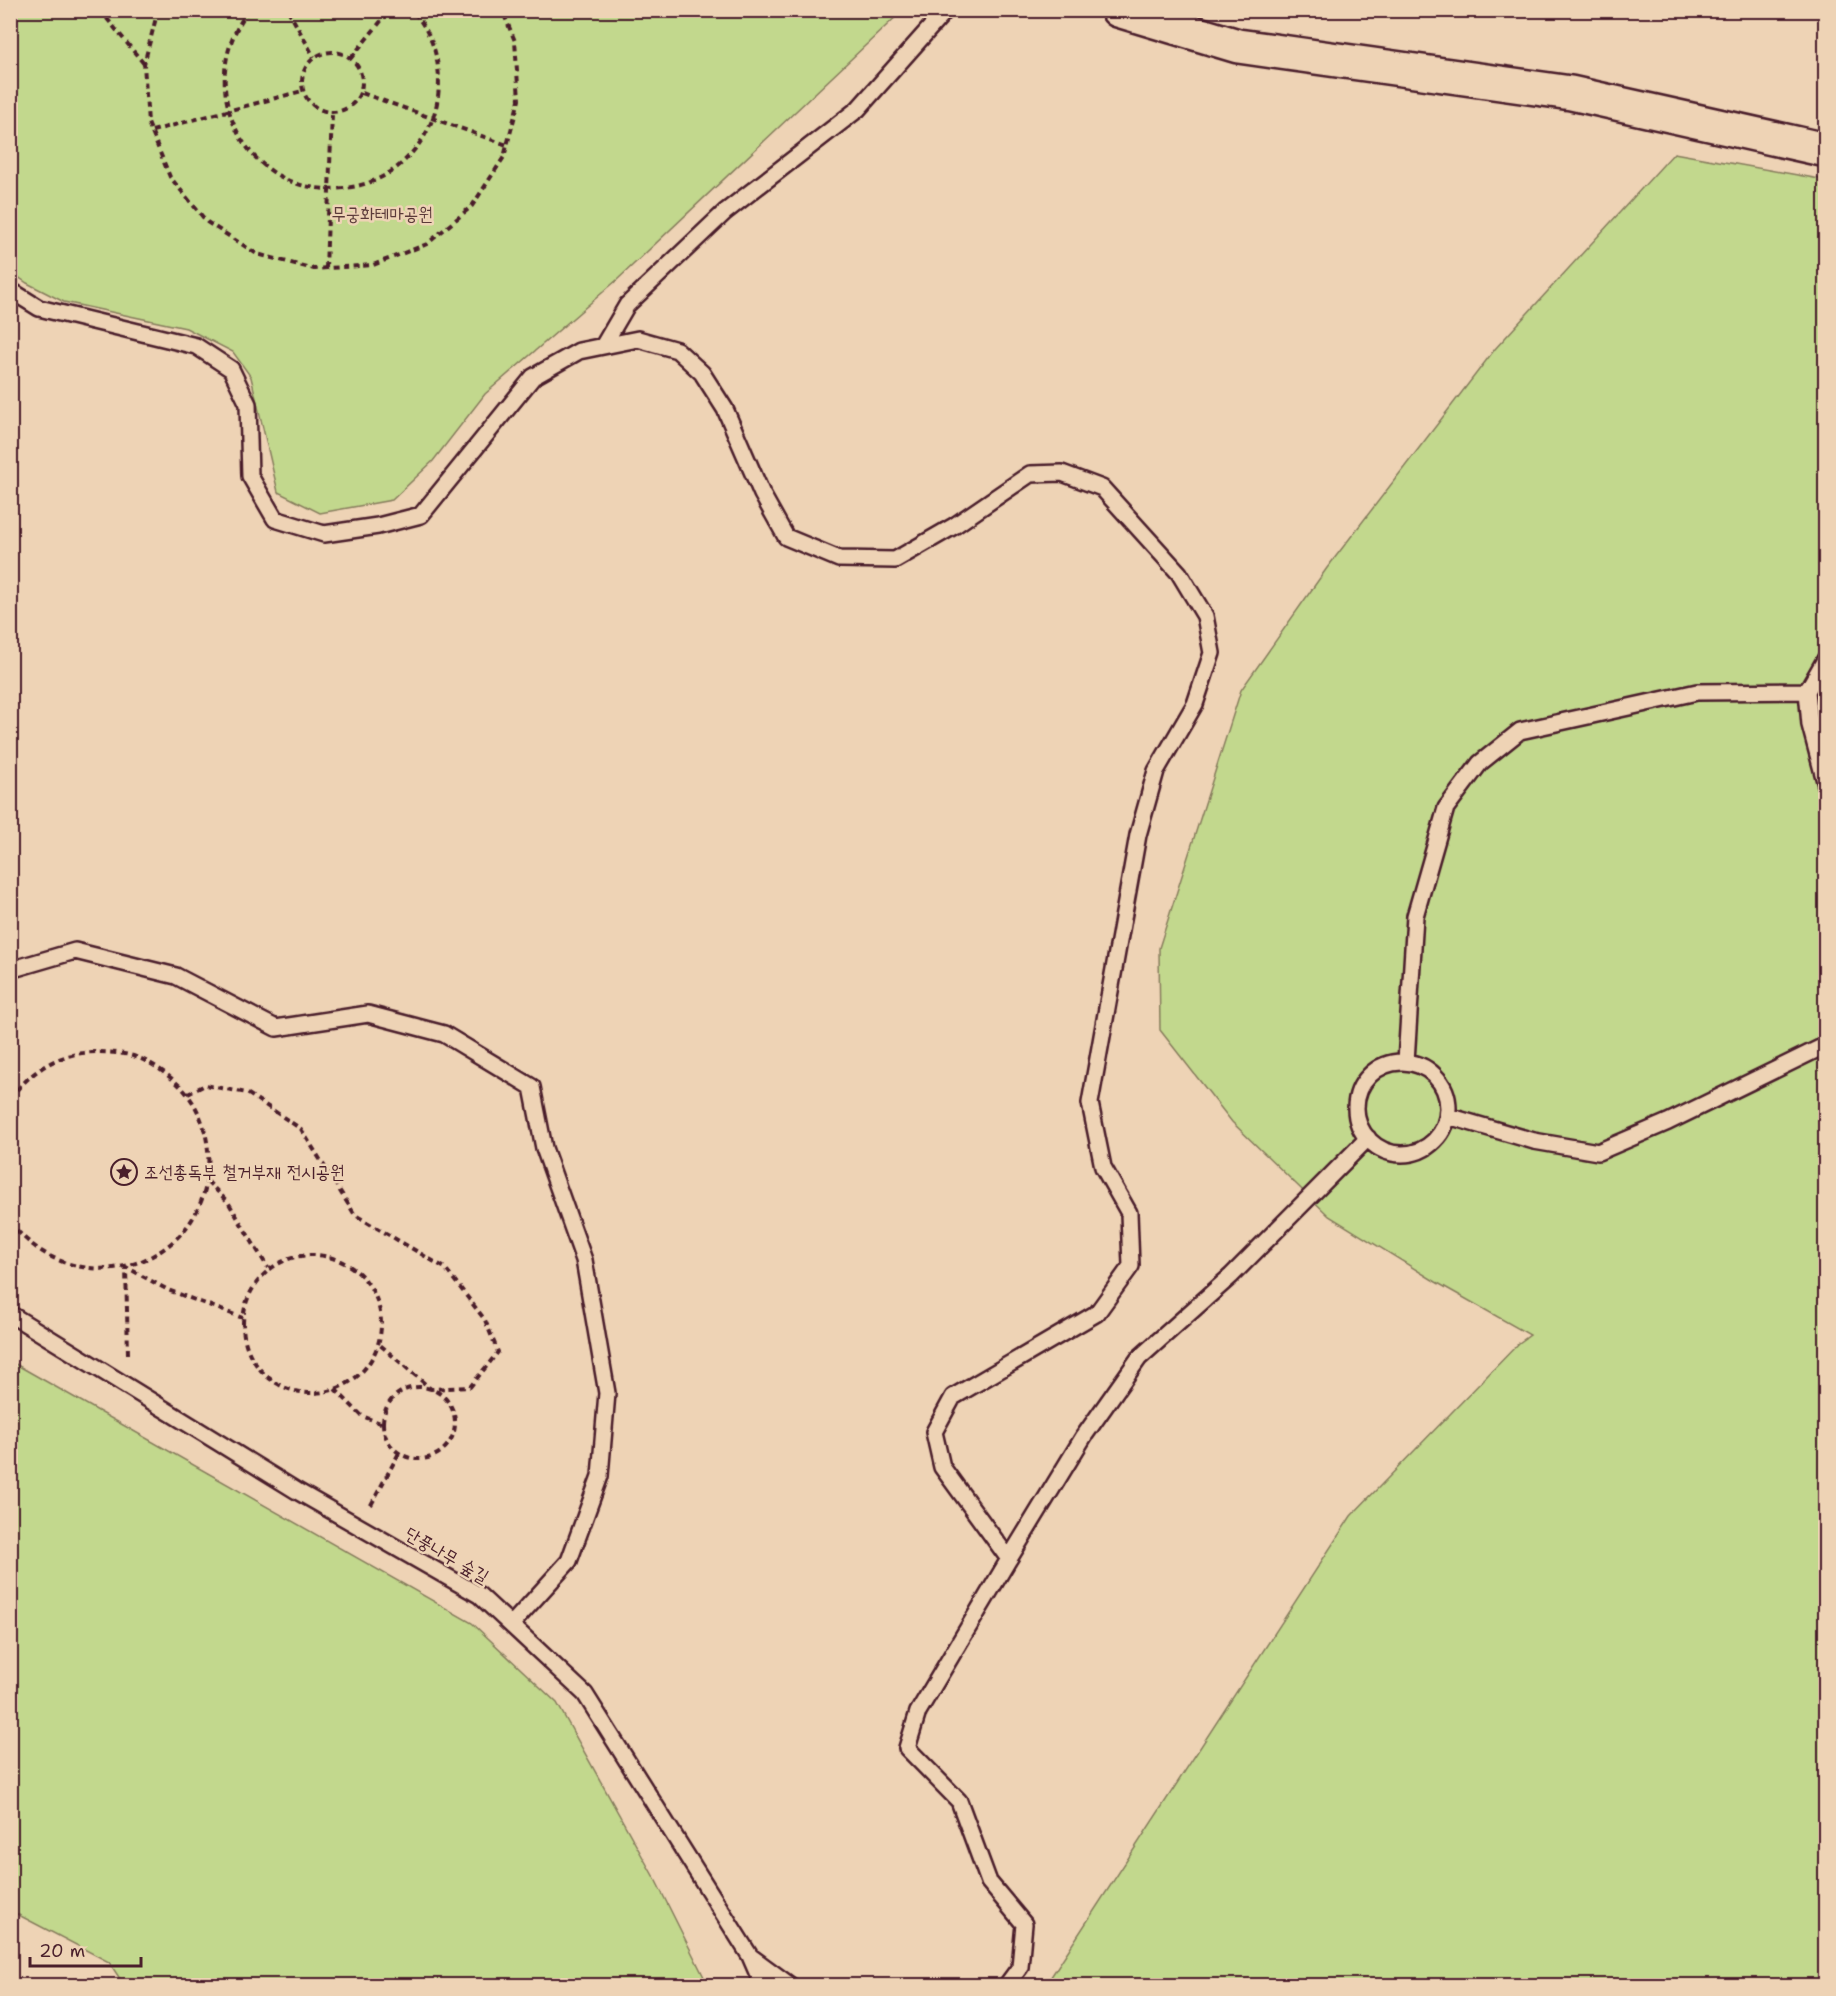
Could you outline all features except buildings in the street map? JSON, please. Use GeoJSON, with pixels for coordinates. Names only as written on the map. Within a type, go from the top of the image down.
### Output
{"type":"FeatureCollection","features":[{"type":"Feature","properties":{"kind":"street"},"geometry":{"type":"LineString","coordinates":[[1118,10],[1238,46],[1571,93],[1826,150]]}},
{"type":"Feature","properties":{"kind":"lane"},"geometry":{"type":"LineString","coordinates":[[603,346],[627,305],[725,212],[858,109],[946,10]]}},
{"type":"Feature","properties":{"kind":"lane"},"geometry":{"type":"LineString","coordinates":[[10,290],[39,308],[196,346],[231,369],[248,404],[250,476],[275,519],[324,534],[378,526],[421,515],[533,377],[579,351],[638,339],[677,350],[702,373],[725,409],[762,494],[786,537],[839,559],[895,560],[954,526],[1030,474],[1062,474],[1102,488],[1179,573],[1205,616],[1212,653],[1195,704],[1156,771],[1138,835],[1090,1103],[1103,1167],[1129,1213],[1131,1266],[1097,1313],[953,1397],[934,1432],[942,1467],[1008,1560]]}},
{"type":"Feature","properties":{"kind":"lane"},"geometry":{"type":"LineString","coordinates":[[1826,658],[1808,691],[1810,725],[1826,785]]}},
{"type":"Feature","properties":{"kind":"lane"},"geometry":{"type":"LineString","coordinates":[[1406,1062],[1415,916],[1446,808],[1480,763],[1520,731],[1674,697],[1697,692],[1808,691]]}},
{"type":"Feature","properties":{"kind":"lane"},"geometry":{"type":"LineString","coordinates":[[10,970],[75,951],[176,976],[276,1028],[368,1014],[444,1034],[531,1087],[544,1148],[584,1260],[607,1393],[600,1476],[569,1561],[511,1625]]}},
{"type":"Feature","properties":{"kind":"lane"},"geometry":{"type":"LineString","coordinates":[[1448,1116],[1534,1141],[1598,1152],[1668,1122],[1826,1045]]}},
{"type":"Feature","properties":{"kind":"lane"},"geometry":{"type":"LineString","coordinates":[[1406,1062],[1418,1064],[1432,1072],[1443,1084],[1448,1100],[1448,1116],[1443,1131],[1432,1143],[1419,1152],[1403,1155],[1387,1152],[1362,1132],[1356,1116],[1356,1100],[1361,1085],[1372,1072],[1386,1064],[1406,1062]]}},
{"type":"Feature","properties":{"kind":"lane"},"geometry":{"type":"LineString","coordinates":[[1006,1986],[1020,1967],[1024,1924],[989,1882],[959,1801],[907,1748],[918,1713],[1084,1436],[1139,1358],[1231,1276],[1368,1138]]}},
{"type":"Feature","properties":{"kind":"lane","name":"단풍나무 숲길"},"geometry":{"type":"LineString","coordinates":[[10,1314],[359,1527],[479,1595],[585,1694],[750,1956],[763,1986]]}},
{"type":"Feature","properties":{"kind":"lane"},"geometry":{"type":"LineString","coordinates":[[750,1956],[791,1986]]}},
{"type":"Feature","properties":{"kind":"path"},"geometry":{"type":"LineString","coordinates":[[100,10],[144,64]]}},
{"type":"Feature","properties":{"kind":"path"},"geometry":{"type":"LineString","coordinates":[[158,10],[144,64],[148,123],[170,177],[207,222],[257,254],[314,269],[372,265],[427,244],[472,206],[504,157],[519,100],[514,41],[502,10]]}},
{"type":"Feature","properties":{"kind":"path"},"geometry":{"type":"LineString","coordinates":[[249,10],[230,42],[223,76],[227,111],[242,142],[265,167],[295,183],[328,190],[362,186],[393,171],[418,148],[434,119],[440,86],[436,53],[423,23],[412,10]]}},
{"type":"Feature","properties":{"kind":"path"},"geometry":{"type":"LineString","coordinates":[[288,10],[314,57]]}},
{"type":"Feature","properties":{"kind":"path"},"geometry":{"type":"LineString","coordinates":[[351,57],[390,10]]}},
{"type":"Feature","properties":{"kind":"path"},"geometry":{"type":"LineString","coordinates":[[333,51],[351,57],[362,73],[362,93],[350,108],[332,114],[313,107],[302,91],[303,72],[314,57],[333,51]]}},
{"type":"Feature","properties":{"kind":"path"},"geometry":{"type":"LineString","coordinates":[[152,131],[302,91]]}},
{"type":"Feature","properties":{"kind":"path"},"geometry":{"type":"LineString","coordinates":[[362,93],[507,145]]}},
{"type":"Feature","properties":{"kind":"path"},"geometry":{"type":"LineString","coordinates":[[326,268],[332,114]]}},
{"type":"Feature","properties":{"kind":"path"},"geometry":{"type":"LineString","coordinates":[[10,1098],[26,1078],[57,1058],[92,1050],[129,1054],[162,1069],[188,1094],[205,1126],[210,1162],[204,1198],[186,1229],[159,1253],[126,1267],[90,1270],[55,1261],[24,1240],[10,1222]]}},
{"type":"Feature","properties":{"kind":"path"},"geometry":{"type":"LineString","coordinates":[[188,1094],[206,1085],[247,1093],[301,1129],[355,1215],[445,1268],[485,1320],[498,1352],[470,1387],[431,1389],[419,1386],[397,1394],[384,1412],[384,1435],[399,1453],[421,1459],[433,1457],[443,1450],[450,1440],[455,1416],[450,1404],[431,1389],[379,1344]]}},
{"type":"Feature","properties":{"kind":"path"},"geometry":{"type":"LineString","coordinates":[[207,1181],[228,1202],[268,1268]]}},
{"type":"Feature","properties":{"kind":"path"},"geometry":{"type":"LineString","coordinates":[[306,1254],[330,1256],[352,1266],[367,1281],[378,1301],[382,1322],[379,1344],[370,1364],[355,1379],[335,1389],[313,1393],[292,1390],[272,1380],[255,1363],[245,1341],[243,1318],[249,1294],[268,1268],[306,1254]]}},
{"type":"Feature","properties":{"kind":"path"},"geometry":{"type":"LineString","coordinates":[[126,1267],[168,1290],[243,1318]]}},
{"type":"Feature","properties":{"kind":"path"},"geometry":{"type":"LineString","coordinates":[[126,1267],[129,1388]]}},
{"type":"Feature","properties":{"kind":"path"},"geometry":{"type":"LineString","coordinates":[[335,1389],[362,1416],[383,1424]]}},
{"type":"Feature","properties":{"kind":"path"},"geometry":{"type":"LineString","coordinates":[[359,1527],[399,1453]]}},
{"type":"Feature","properties":{"kind":"green space","name":"무궁화테마공원"},"geometry":{"type":"Polygon","coordinates":[[[11,10],[902,11],[617,280],[485,394],[433,461],[392,500],[320,513],[278,492],[251,377],[233,352],[186,328],[64,302],[11,272],[11,10]]]}},
{"type":"Feature","properties":{"kind":"green space"},"geometry":{"type":"Polygon","coordinates":[[[1674,153],[1825,180],[1825,1985],[1045,1986],[1351,1516],[1519,1343],[1530,1335],[1436,1282],[1329,1216],[1232,1122],[1160,1030],[1159,948],[1241,690],[1327,568],[1495,349],[1674,153]]]}},
{"type":"Feature","properties":{"kind":"green space"},"geometry":{"type":"Polygon","coordinates":[[[10,1361],[472,1623],[557,1703],[656,1881],[708,1985],[124,1985],[109,1962],[11,1911],[10,1361]]]}},
{"type":"Feature","properties":{"kind":"place","name":"조선총독부 철거부재 전시공원"},"geometry":{"type":"Point","coordinates":[124,1172]}}]}
